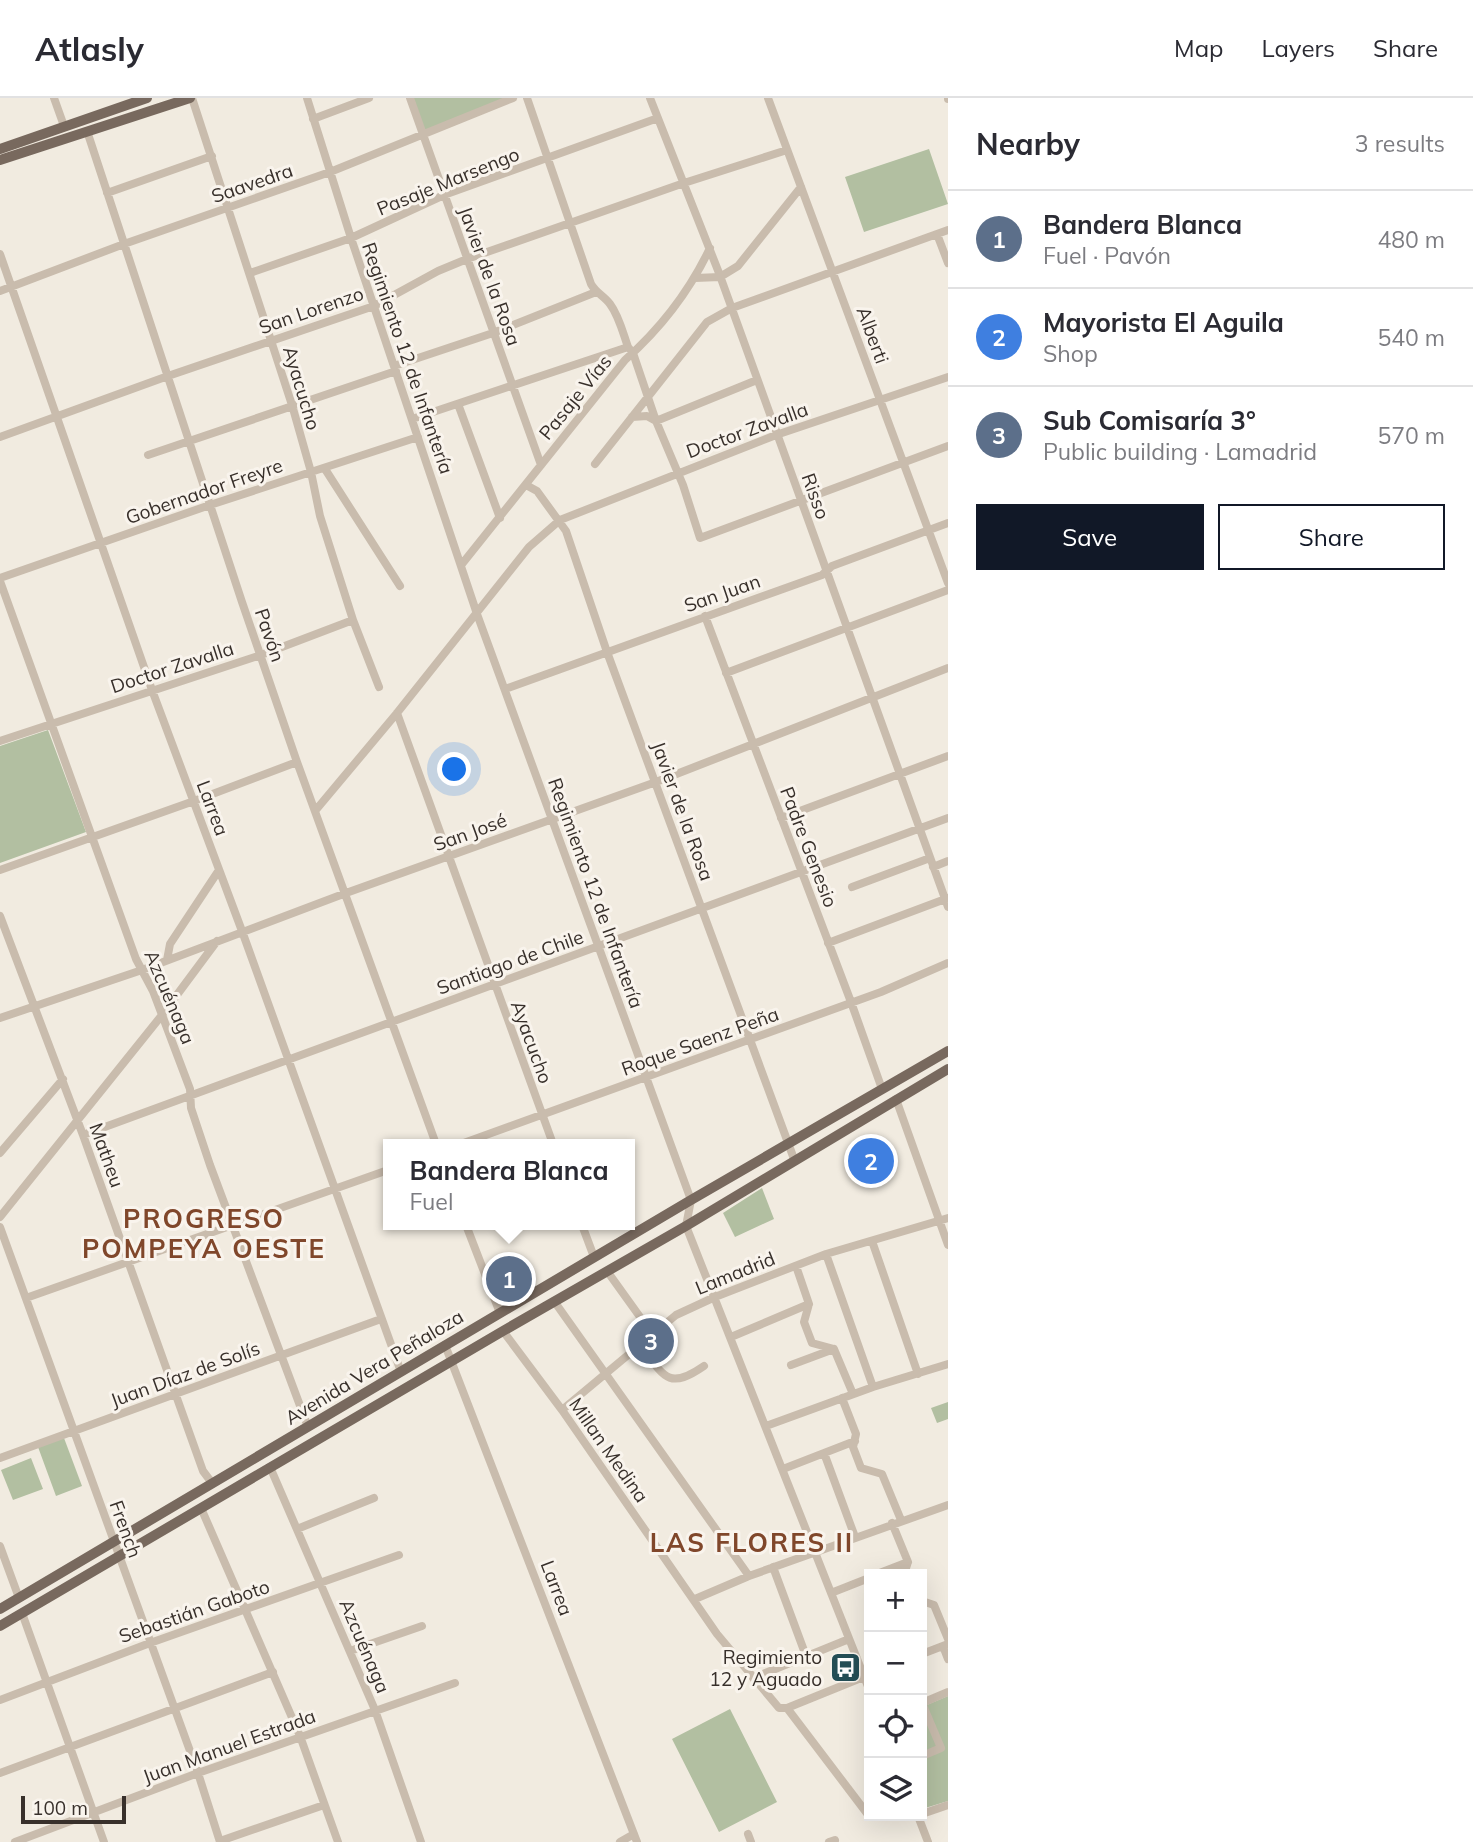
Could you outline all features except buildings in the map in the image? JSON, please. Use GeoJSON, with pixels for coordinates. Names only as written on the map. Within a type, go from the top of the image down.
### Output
{"type":"FeatureCollection","features":[{"type":"Feature","properties":{"kind":"main road"},"geometry":{"type":"LineString","coordinates":[[0,149],[64,127],[118,103],[148,98]]}},
{"type":"Feature","properties":{"kind":"main road"},"geometry":{"type":"LineString","coordinates":[[0,160],[191,98]]}},
{"type":"Feature","properties":{"kind":"main road","name":"Avenida Vera Peñaloza"},"geometry":{"type":"LineString","coordinates":[[0,1609],[948,1051]]}},
{"type":"Feature","properties":{"kind":"main road","name":"Avenida Vera Peñaloza"},"geometry":{"type":"LineString","coordinates":[[0,1626],[686,1226],[948,1069]]}},
{"type":"Feature","properties":{"kind":"street"},"geometry":{"type":"LineString","coordinates":[[54,98],[64,127]]}},
{"type":"Feature","properties":{"kind":"street","name":"Ayacucho"},"geometry":{"type":"LineString","coordinates":[[191,98],[230,207],[292,405],[320,516],[379,687]]}},
{"type":"Feature","properties":{"kind":"street","name":"Regimiento 12 de Infantería"},"geometry":{"type":"LineString","coordinates":[[307,98],[351,238],[478,614],[691,1200]]}},
{"type":"Feature","properties":{"kind":"street"},"geometry":{"type":"LineString","coordinates":[[313,120],[369,98]]}},
{"type":"Feature","properties":{"kind":"street","name":"Javier de la Rosa"},"geometry":{"type":"LineString","coordinates":[[410,98],[541,465]]}},
{"type":"Feature","properties":{"kind":"street","name":"Saavedra"},"geometry":{"type":"LineString","coordinates":[[0,291],[124,244],[330,172],[513,98]]}},
{"type":"Feature","properties":{"kind":"street"},"geometry":{"type":"LineString","coordinates":[[527,98],[569,223],[596,292],[608,301],[613,309],[631,350],[676,474],[683,485],[700,538],[948,446]]}},
{"type":"Feature","properties":{"kind":"street","name":"Risso"},"geometry":{"type":"LineString","coordinates":[[650,98],[710,248],[947,901]]}},
{"type":"Feature","properties":{"kind":"street","name":"Alberti"},"geometry":{"type":"LineString","coordinates":[[768,98],[948,583]]}},
{"type":"Feature","properties":{"kind":"street","name":"Pasaje Marsengo"},"geometry":{"type":"LineString","coordinates":[[250,273],[351,238],[444,195],[658,118]]}},
{"type":"Feature","properties":{"kind":"street","name":"Pavón"},"geometry":{"type":"LineString","coordinates":[[87,131],[297,762],[434,1139]]}},
{"type":"Feature","properties":{"kind":"street","name":"San Lorenzo"},"geometry":{"type":"LineString","coordinates":[[0,437],[374,306],[438,271],[467,259],[787,150]]}},
{"type":"Feature","properties":{"kind":"street"},"geometry":{"type":"LineString","coordinates":[[107,194],[212,156]]}},
{"type":"Feature","properties":{"kind":"street"},"geometry":{"type":"LineString","coordinates":[[695,278],[720,277],[737,266],[801,187]]}},
{"type":"Feature","properties":{"kind":"street"},"geometry":{"type":"LineString","coordinates":[[595,464],[707,322],[732,308],[948,230]]}},
{"type":"Feature","properties":{"kind":"street"},"geometry":{"type":"LineString","coordinates":[[937,234],[948,263]]}},
{"type":"Feature","properties":{"kind":"street","name":"Pasaje Vías"},"geometry":{"type":"LineString","coordinates":[[462,564],[631,350],[644,344],[695,278],[710,248]]}},
{"type":"Feature","properties":{"kind":"street","name":"Larrea"},"geometry":{"type":"LineString","coordinates":[[0,254],[152,690],[401,1372]]}},
{"type":"Feature","properties":{"kind":"street"},"geometry":{"type":"LineString","coordinates":[[148,455],[395,369],[596,292]]}},
{"type":"Feature","properties":{"kind":"street"},"geometry":{"type":"LineString","coordinates":[[412,419],[631,350]]}},
{"type":"Feature","properties":{"kind":"street","name":"Doctor Zavalla"},"geometry":{"type":"LineString","coordinates":[[560,520],[776,435],[948,377]]}},
{"type":"Feature","properties":{"kind":"street"},"geometry":{"type":"LineString","coordinates":[[656,421],[757,380]]}},
{"type":"Feature","properties":{"kind":"street"},"geometry":{"type":"LineString","coordinates":[[458,404],[500,518]]}},
{"type":"Feature","properties":{"kind":"street"},"geometry":{"type":"LineString","coordinates":[[632,417],[647,416],[656,421]]}},
{"type":"Feature","properties":{"kind":"street","name":"Gobernador Freyre"},"geometry":{"type":"LineString","coordinates":[[0,579],[418,436]]}},
{"type":"Feature","properties":{"kind":"street"},"geometry":{"type":"LineString","coordinates":[[325,469],[400,586]]}},
{"type":"Feature","properties":{"kind":"street","name":"Javier de la Rosa"},"geometry":{"type":"LineString","coordinates":[[526,485],[537,491],[566,531],[607,652],[794,1159]]}},
{"type":"Feature","properties":{"kind":"street"},"geometry":{"type":"LineString","coordinates":[[315,811],[478,614],[529,547],[560,520]]}},
{"type":"Feature","properties":{"kind":"street","name":"San Juan"},"geometry":{"type":"LineString","coordinates":[[505,689],[822,575],[832,566],[948,523]]}},
{"type":"Feature","properties":{"kind":"street","name":"Azcuénaga"},"geometry":{"type":"LineString","coordinates":[[0,579],[142,970],[190,1089],[191,1108],[232,1227],[308,1427]]}},
{"type":"Feature","properties":{"kind":"street"},"geometry":{"type":"LineString","coordinates":[[726,673],[948,590]]}},
{"type":"Feature","properties":{"kind":"street","name":"Padre Genesio"},"geometry":{"type":"LineString","coordinates":[[705,616],[882,1089]]}},
{"type":"Feature","properties":{"kind":"street","name":"Doctor Zavalla"},"geometry":{"type":"LineString","coordinates":[[0,741],[261,655],[354,620]]}},
{"type":"Feature","properties":{"kind":"street","name":"San José"},"geometry":{"type":"LineString","coordinates":[[0,1018],[142,970],[345,893],[656,782],[948,667]]}},
{"type":"Feature","properties":{"kind":"street","name":"Ayacucho"},"geometry":{"type":"LineString","coordinates":[[397,713],[551,1139]]}},
{"type":"Feature","properties":{"kind":"street"},"geometry":{"type":"LineString","coordinates":[[781,818],[948,756]]}},
{"type":"Feature","properties":{"kind":"street"},"geometry":{"type":"LineString","coordinates":[[0,870],[297,762]]}},
{"type":"Feature","properties":{"kind":"street","name":"Santiago de Chile"},"geometry":{"type":"LineString","coordinates":[[83,1135],[948,818]]}},
{"type":"Feature","properties":{"kind":"street"},"geometry":{"type":"LineString","coordinates":[[852,887],[931,862],[948,861]]}},
{"type":"Feature","properties":{"kind":"street"},"geometry":{"type":"LineString","coordinates":[[167,960],[170,944],[219,870]]}},
{"type":"Feature","properties":{"kind":"street"},"geometry":{"type":"LineString","coordinates":[[828,943],[947,901]]}},
{"type":"Feature","properties":{"kind":"street","name":"Matheu"},"geometry":{"type":"LineString","coordinates":[[0,916],[63,1079],[203,1471],[212,1483]]}},
{"type":"Feature","properties":{"kind":"street"},"geometry":{"type":"LineString","coordinates":[[0,1217],[162,1015],[217,941]]}},
{"type":"Feature","properties":{"kind":"street","name":"Roque Saenz Peña"},"geometry":{"type":"LineString","coordinates":[[475,1139],[750,1040],[948,963]]}},
{"type":"Feature","properties":{"kind":"street"},"geometry":{"type":"LineString","coordinates":[[0,1153],[63,1079]]}},
{"type":"Feature","properties":{"kind":"street"},"geometry":{"type":"LineString","coordinates":[[897,1099],[944,1219],[948,1245]]}},
{"type":"Feature","properties":{"kind":"street"},"geometry":{"type":"LineString","coordinates":[[26,1298],[383,1172]]}},
{"type":"Feature","properties":{"kind":"street"},"geometry":{"type":"LineString","coordinates":[[691,1200],[686,1226],[849,1639],[864,1670]]}},
{"type":"Feature","properties":{"kind":"street","name":"Lamadrid"},"geometry":{"type":"LineString","coordinates":[[562,1410],[677,1315],[715,1297],[826,1254],[944,1219]]}},
{"type":"Feature","properties":{"kind":"street","name":"French"},"geometry":{"type":"LineString","coordinates":[[0,1227],[198,1773],[220,1842]]}},
{"type":"Feature","properties":{"kind":"street"},"geometry":{"type":"LineString","coordinates":[[468,1230],[500,1313]]}},
{"type":"Feature","properties":{"kind":"street"},"geometry":{"type":"LineString","coordinates":[[584,1230],[594,1257]]}},
{"type":"Feature","properties":{"kind":"street"},"geometry":{"type":"LineString","coordinates":[[872,1241],[918,1374]]}},
{"type":"Feature","properties":{"kind":"street"},"geometry":{"type":"LineString","coordinates":[[826,1254],[873,1387]]}},
{"type":"Feature","properties":{"kind":"street"},"geometry":{"type":"LineString","coordinates":[[796,1266],[809,1304],[804,1322],[812,1343],[834,1349]]}},
{"type":"Feature","properties":{"kind":"street"},"geometry":{"type":"LineString","coordinates":[[607,1271],[653,1335]]}},
{"type":"Feature","properties":{"kind":"street"},"geometry":{"type":"LineString","coordinates":[[554,1301],[749,1576]]}},
{"type":"Feature","properties":{"kind":"street"},"geometry":{"type":"LineString","coordinates":[[731,1337],[809,1304]]}},
{"type":"Feature","properties":{"kind":"street","name":"Juan Díaz de Solís"},"geometry":{"type":"LineString","coordinates":[[0,1458],[381,1319]]}},
{"type":"Feature","properties":{"kind":"street","name":"Millan Medina"},"geometry":{"type":"LineString","coordinates":[[503,1331],[562,1410],[718,1634],[779,1708],[786,1708],[864,1809]]}},
{"type":"Feature","properties":{"kind":"street","name":"Larrea"},"geometry":{"type":"LineString","coordinates":[[446,1345],[636,1838]]}},
{"type":"Feature","properties":{"kind":"street"},"geometry":{"type":"LineString","coordinates":[[642,1346],[661,1374],[673,1379],[683,1379],[705,1366]]}},
{"type":"Feature","properties":{"kind":"street"},"geometry":{"type":"LineString","coordinates":[[834,1349],[853,1394]]}},
{"type":"Feature","properties":{"kind":"street"},"geometry":{"type":"LineString","coordinates":[[791,1365],[834,1349]]}},
{"type":"Feature","properties":{"kind":"street"},"geometry":{"type":"LineString","coordinates":[[766,1426],[873,1387],[948,1364]]}},
{"type":"Feature","properties":{"kind":"street"},"geometry":{"type":"LineString","coordinates":[[842,1398],[856,1434],[853,1447],[861,1468],[883,1474],[908,1562],[906,1569]]}},
{"type":"Feature","properties":{"kind":"street"},"geometry":{"type":"LineString","coordinates":[[783,1469],[855,1441]]}},
{"type":"Feature","properties":{"kind":"street"},"geometry":{"type":"LineString","coordinates":[[824,1453],[855,1537]]}},
{"type":"Feature","properties":{"kind":"street","name":"Azcuénaga"},"geometry":{"type":"LineString","coordinates":[[270,1467],[375,1710],[421,1842]]}},
{"type":"Feature","properties":{"kind":"street"},"geometry":{"type":"LineString","coordinates":[[298,1529],[374,1499]]}},
{"type":"Feature","properties":{"kind":"street"},"geometry":{"type":"LineString","coordinates":[[695,1599],[815,1551],[948,1505]]}},
{"type":"Feature","properties":{"kind":"street"},"geometry":{"type":"LineString","coordinates":[[201,1508],[300,1736],[338,1842]]}},
{"type":"Feature","properties":{"kind":"street"},"geometry":{"type":"LineString","coordinates":[[0,1546],[19,1598]]}},
{"type":"Feature","properties":{"kind":"street","name":"Sebastián Gaboto"},"geometry":{"type":"LineString","coordinates":[[0,1700],[150,1643],[399,1555]]}},
{"type":"Feature","properties":{"kind":"street"},"geometry":{"type":"LineString","coordinates":[[890,1569],[908,1562]]}},
{"type":"Feature","properties":{"kind":"street"},"geometry":{"type":"LineString","coordinates":[[773,1567],[806,1656]]}},
{"type":"Feature","properties":{"kind":"street"},"geometry":{"type":"LineString","coordinates":[[831,1593],[864,1582]]}},
{"type":"Feature","properties":{"kind":"street"},"geometry":{"type":"LineString","coordinates":[[927,1603],[933,1605],[946,1643],[948,1659]]}},
{"type":"Feature","properties":{"kind":"street"},"geometry":{"type":"LineString","coordinates":[[22,1614],[104,1842]]}},
{"type":"Feature","properties":{"kind":"street"},"geometry":{"type":"LineString","coordinates":[[350,1651],[422,1626]]}},
{"type":"Feature","properties":{"kind":"street"},"geometry":{"type":"LineString","coordinates":[[753,1678],[849,1639]]}},
{"type":"Feature","properties":{"kind":"street"},"geometry":{"type":"LineString","coordinates":[[927,1652],[946,1643]]}},
{"type":"Feature","properties":{"kind":"street"},"geometry":{"type":"LineString","coordinates":[[0,1773],[273,1672]]}},
{"type":"Feature","properties":{"kind":"street"},"geometry":{"type":"LineString","coordinates":[[786,1708],[864,1677]]}},
{"type":"Feature","properties":{"kind":"street","name":"Juan Manuel Estrada"},"geometry":{"type":"LineString","coordinates":[[15,1842],[300,1736],[455,1683]]}},
{"type":"Feature","properties":{"kind":"street"},"geometry":{"type":"LineString","coordinates":[[927,1701],[948,1692]]}},
{"type":"Feature","properties":{"kind":"street"},"geometry":{"type":"LineString","coordinates":[[927,1713],[944,1747],[927,1754]]}},
{"type":"Feature","properties":{"kind":"street"},"geometry":{"type":"LineString","coordinates":[[220,1842],[324,1805]]}},
{"type":"Feature","properties":{"kind":"street"},"geometry":{"type":"LineString","coordinates":[[927,1812],[948,1805]]}},
{"type":"Feature","properties":{"kind":"street"},"geometry":{"type":"LineString","coordinates":[[922,1821],[928,1842]]}},
{"type":"Feature","properties":{"kind":"street"},"geometry":{"type":"LineString","coordinates":[[620,1842],[636,1838]]}},
{"type":"Feature","properties":{"kind":"green space"},"geometry":{"type":"Polygon","coordinates":[[[411,98],[510,98],[423,132],[411,98]]]}},
{"type":"Feature","properties":{"kind":"green space"},"geometry":{"type":"Polygon","coordinates":[[[929,149],[948,204],[864,232],[845,177],[929,149]]]}},
{"type":"Feature","properties":{"kind":"green space"},"geometry":{"type":"Polygon","coordinates":[[[48,730],[86,832],[0,863],[0,746],[48,730]]]}},
{"type":"Feature","properties":{"kind":"green space"},"geometry":{"type":"Polygon","coordinates":[[[762,1188],[774,1219],[735,1237],[723,1213],[762,1188]]]}},
{"type":"Feature","properties":{"kind":"green space"},"geometry":{"type":"Polygon","coordinates":[[[948,1402],[948,1419],[937,1423],[931,1408],[948,1402]]]}},
{"type":"Feature","properties":{"kind":"green space"},"geometry":{"type":"Polygon","coordinates":[[[64,1438],[82,1486],[56,1496],[38,1447],[64,1438]]]}},
{"type":"Feature","properties":{"kind":"green space"},"geometry":{"type":"Polygon","coordinates":[[[31,1458],[43,1489],[13,1500],[1,1470],[31,1458]]]}},
{"type":"Feature","properties":{"kind":"green space"},"geometry":{"type":"Polygon","coordinates":[[[948,1696],[948,1801],[927,1807],[927,1758],[927,1705],[948,1696]]]}},
{"type":"Feature","properties":{"kind":"green space"},"geometry":{"type":"Polygon","coordinates":[[[730,1709],[777,1802],[719,1832],[672,1739],[730,1709]]]}},
{"type":"Feature","properties":{"kind":"place","name":"Mayorista El Aguila"},"geometry":{"type":"Point","coordinates":[871,1161]}},
{"type":"Feature","properties":{"kind":"place","name":"Bandera Blanca"},"geometry":{"type":"Point","coordinates":[509,1279]}},
{"type":"Feature","properties":{"kind":"place","name":"Sub Comisaría 3°"},"geometry":{"type":"Point","coordinates":[651,1341]}},
{"type":"Feature","properties":{"kind":"place","name":"Regimiento 12 y Aguado"},"geometry":{"type":"Point","coordinates":[845,1668]}},
{"type":"Feature","properties":{"kind":"district","name":"PROGRESO POMPEYA OESTE"},"geometry":{"type":"Point","coordinates":[204,1233]}},
{"type":"Feature","properties":{"kind":"district","name":"LAS FLORES II"},"geometry":{"type":"Point","coordinates":[752,1542]}}]}
